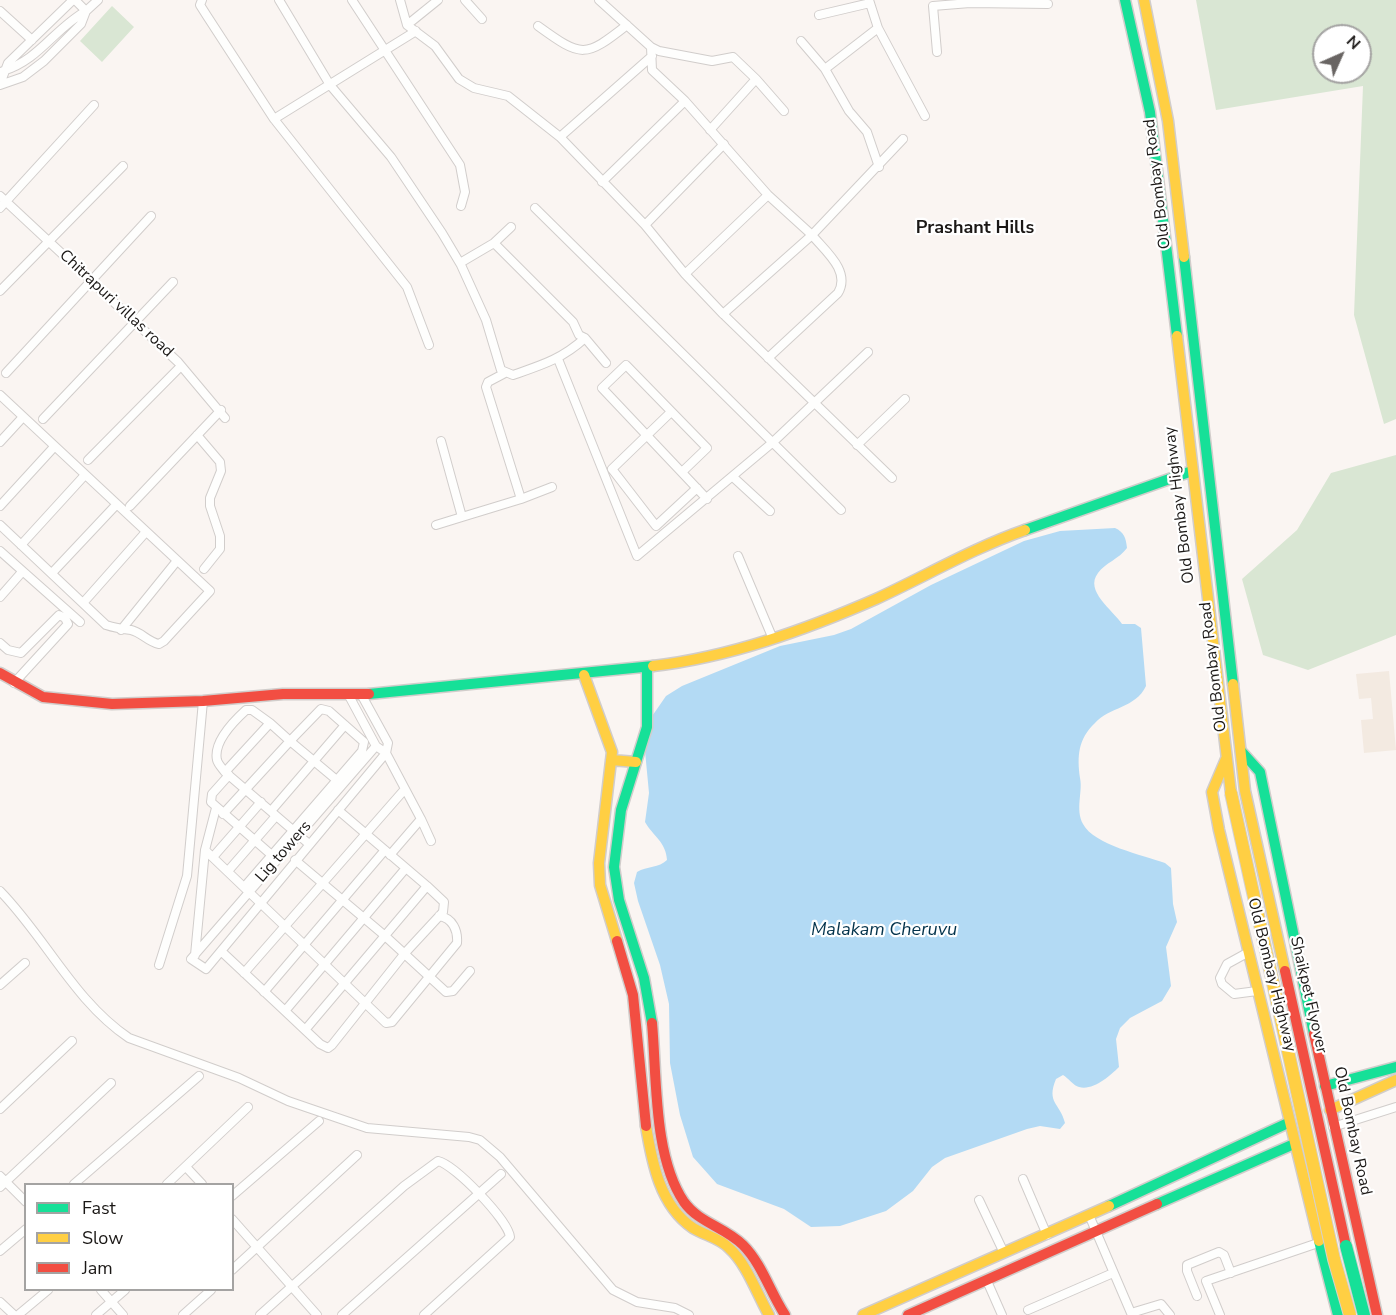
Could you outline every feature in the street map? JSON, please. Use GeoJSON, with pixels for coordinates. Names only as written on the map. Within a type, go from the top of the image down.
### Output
{"type":"FeatureCollection","features":[{"type":"Feature","properties":{"kind":"main road","name":"Old Bombay Highway"},"geometry":{"type":"LineString","coordinates":[[1125,0],[1150,112],[1226,758],[1212,792],[1247,953],[1288,1123],[1318,1243],[1339,1315]]}},
{"type":"Feature","properties":{"kind":"main road","name":"Old Bombay Road"},"geometry":{"type":"LineString","coordinates":[[1144,0],[1168,121],[1240,751],[1260,772],[1333,1127],[1377,1315]]}},
{"type":"Feature","properties":{"kind":"main road"},"geometry":{"type":"LineString","coordinates":[[0,673],[14,683],[43,697],[112,704],[203,701],[282,694],[354,694],[584,675],[647,667],[713,655],[773,639],[875,599],[991,542],[1192,471]]}},
{"type":"Feature","properties":{"kind":"main road"},"geometry":{"type":"LineString","coordinates":[[647,667],[645,735],[630,778],[619,827],[614,867],[620,901],[649,996],[661,1118],[669,1164],[687,1216]]}},
{"type":"Feature","properties":{"kind":"main road"},"geometry":{"type":"LineString","coordinates":[[584,675],[612,752],[599,863],[600,885],[633,995],[642,1099],[654,1170],[664,1193],[702,1234],[740,1251],[785,1315]]}},
{"type":"Feature","properties":{"kind":"main road","name":"Shaikpet Flyover"},"geometry":{"type":"LineString","coordinates":[[1240,751],[1245,791],[1364,1315]]}},
{"type":"Feature","properties":{"kind":"main road","name":"Shaikpet Flyover"},"geometry":{"type":"LineString","coordinates":[[1226,758],[1231,793],[1334,1259],[1350,1315]]}},
{"type":"Feature","properties":{"kind":"main road"},"geometry":{"type":"LineString","coordinates":[[611,760],[636,762]]}},
{"type":"Feature","properties":{"kind":"main road"},"geometry":{"type":"LineString","coordinates":[[599,863],[614,867]]}},
{"type":"Feature","properties":{"kind":"main road"},"geometry":{"type":"LineString","coordinates":[[1325,1086],[1396,1067]]}},
{"type":"Feature","properties":{"kind":"main road"},"geometry":{"type":"LineString","coordinates":[[1330,1110],[1396,1080]]}},
{"type":"Feature","properties":{"kind":"main road"},"geometry":{"type":"LineString","coordinates":[[863,1315],[1047,1234],[1288,1123]]}},
{"type":"Feature","properties":{"kind":"main road"},"geometry":{"type":"LineString","coordinates":[[915,1314],[1294,1144]]}},
{"type":"Feature","properties":{"kind":"main road"},"geometry":{"type":"LineString","coordinates":[[740,1251],[769,1315]]}},
{"type":"Feature","properties":{"kind":"street"},"geometry":{"type":"LineString","coordinates":[[74,0],[86,11],[81,24],[44,62],[23,77],[0,84],[3,71],[8,63],[74,0]]}},
{"type":"Feature","properties":{"kind":"street"},"geometry":{"type":"LineString","coordinates":[[3,71],[23,65],[98,0]]}},
{"type":"Feature","properties":{"kind":"street"},"geometry":{"type":"LineString","coordinates":[[202,0],[200,5],[274,119],[407,286],[429,345]]}},
{"type":"Feature","properties":{"kind":"street"},"geometry":{"type":"LineString","coordinates":[[279,0],[330,85],[391,157],[460,262],[486,320],[505,373]]}},
{"type":"Feature","properties":{"kind":"street"},"geometry":{"type":"LineString","coordinates":[[352,0],[384,51],[410,85],[460,165],[465,192],[461,206]]}},
{"type":"Feature","properties":{"kind":"street"},"geometry":{"type":"LineString","coordinates":[[400,0],[407,25],[435,46],[459,79],[474,88],[508,96],[560,136],[645,225],[685,274],[723,314],[892,478]]}},
{"type":"Feature","properties":{"kind":"street"},"geometry":{"type":"LineString","coordinates":[[407,25],[438,0]]}},
{"type":"Feature","properties":{"kind":"street"},"geometry":{"type":"LineString","coordinates":[[465,0],[482,19]]}},
{"type":"Feature","properties":{"kind":"street"},"geometry":{"type":"LineString","coordinates":[[599,0],[651,51],[652,70],[685,101],[768,195],[812,235],[840,270],[843,285],[838,293],[768,358]]}},
{"type":"Feature","properties":{"kind":"street"},"geometry":{"type":"LineString","coordinates":[[819,15],[870,1],[878,28],[925,116]]}},
{"type":"Feature","properties":{"kind":"street"},"geometry":{"type":"LineString","coordinates":[[937,52],[933,6],[937,3],[970,1],[1048,4]]}},
{"type":"Feature","properties":{"kind":"street"},"geometry":{"type":"LineString","coordinates":[[0,11],[32,40]]}},
{"type":"Feature","properties":{"kind":"street"},"geometry":{"type":"LineString","coordinates":[[538,26],[557,40],[583,50],[599,48],[627,25]]}},
{"type":"Feature","properties":{"kind":"street"},"geometry":{"type":"LineString","coordinates":[[825,69],[878,28]]}},
{"type":"Feature","properties":{"kind":"street"},"geometry":{"type":"LineString","coordinates":[[274,119],[416,31]]}},
{"type":"Feature","properties":{"kind":"street"},"geometry":{"type":"LineString","coordinates":[[801,41],[825,69],[849,111],[867,132],[879,167]]}},
{"type":"Feature","properties":{"kind":"street"},"geometry":{"type":"LineString","coordinates":[[560,136],[651,51],[712,61],[733,57],[784,111]]}},
{"type":"Feature","properties":{"kind":"street"},"geometry":{"type":"LineString","coordinates":[[710,130],[756,79]]}},
{"type":"Feature","properties":{"kind":"street"},"geometry":{"type":"LineString","coordinates":[[602,182],[685,101]]}},
{"type":"Feature","properties":{"kind":"street"},"geometry":{"type":"LineString","coordinates":[[2,202],[94,105]]}},
{"type":"Feature","properties":{"kind":"street"},"geometry":{"type":"LineString","coordinates":[[723,314],[812,235],[860,182],[879,167],[903,139]]}},
{"type":"Feature","properties":{"kind":"street"},"geometry":{"type":"LineString","coordinates":[[645,225],[724,144]]}},
{"type":"Feature","properties":{"kind":"street"},"geometry":{"type":"LineString","coordinates":[[0,291],[123,166]]}},
{"type":"Feature","properties":{"kind":"street"},"geometry":{"type":"LineString","coordinates":[[685,274],[768,195]]}},
{"type":"Feature","properties":{"kind":"street","name":"Chitrapuri villas road"},"geometry":{"type":"LineString","coordinates":[[2,202],[50,242],[136,322],[181,366],[223,414],[197,435]]}},
{"type":"Feature","properties":{"kind":"street"},"geometry":{"type":"LineString","coordinates":[[535,208],[841,510]]}},
{"type":"Feature","properties":{"kind":"street"},"geometry":{"type":"LineString","coordinates":[[6,373],[151,216]]}},
{"type":"Feature","properties":{"kind":"street"},"geometry":{"type":"LineString","coordinates":[[460,262],[494,243],[511,227]]}},
{"type":"Feature","properties":{"kind":"street"},"geometry":{"type":"LineString","coordinates":[[494,243],[573,322],[579,335],[585,338],[606,363]]}},
{"type":"Feature","properties":{"kind":"street"},"geometry":{"type":"LineString","coordinates":[[43,419],[172,282]]}},
{"type":"Feature","properties":{"kind":"street"},"geometry":{"type":"LineString","coordinates":[[521,499],[486,387],[488,382],[505,373],[513,375],[558,359],[569,353],[585,338]]}},
{"type":"Feature","properties":{"kind":"street"},"geometry":{"type":"LineString","coordinates":[[558,359],[637,556],[772,443],[868,352]]}},
{"type":"Feature","properties":{"kind":"street"},"geometry":{"type":"LineString","coordinates":[[682,472],[707,448],[626,365],[602,388],[707,499]]}},
{"type":"Feature","properties":{"kind":"street"},"geometry":{"type":"LineString","coordinates":[[88,460],[181,366]]}},
{"type":"Feature","properties":{"kind":"street"},"geometry":{"type":"LineString","coordinates":[[0,395],[176,562],[210,591],[159,644],[133,630],[121,630],[106,625],[0,525]]}},
{"type":"Feature","properties":{"kind":"street"},"geometry":{"type":"LineString","coordinates":[[857,445],[905,399]]}},
{"type":"Feature","properties":{"kind":"street"},"geometry":{"type":"LineString","coordinates":[[671,412],[612,469],[656,526],[697,488]]}},
{"type":"Feature","properties":{"kind":"street"},"geometry":{"type":"LineString","coordinates":[[0,442],[23,417]]}},
{"type":"Feature","properties":{"kind":"street"},"geometry":{"type":"LineString","coordinates":[[130,506],[197,435],[220,462],[221,471],[210,498],[210,506],[220,536],[220,549],[204,569]]}},
{"type":"Feature","properties":{"kind":"street"},"geometry":{"type":"LineString","coordinates":[[441,441],[462,517]]}},
{"type":"Feature","properties":{"kind":"street"},"geometry":{"type":"LineString","coordinates":[[0,506],[54,447]]}},
{"type":"Feature","properties":{"kind":"street"},"geometry":{"type":"LineString","coordinates":[[21,544],[84,476]]}},
{"type":"Feature","properties":{"kind":"street"},"geometry":{"type":"LineString","coordinates":[[733,477],[770,511]]}},
{"type":"Feature","properties":{"kind":"street"},"geometry":{"type":"LineString","coordinates":[[436,525],[552,487]]}},
{"type":"Feature","properties":{"kind":"street"},"geometry":{"type":"LineString","coordinates":[[52,573],[116,505]]}},
{"type":"Feature","properties":{"kind":"street"},"geometry":{"type":"LineString","coordinates":[[83,603],[145,533]]}},
{"type":"Feature","properties":{"kind":"street"},"geometry":{"type":"LineString","coordinates":[[0,551],[80,622]]}},
{"type":"Feature","properties":{"kind":"street"},"geometry":{"type":"LineString","coordinates":[[738,555],[773,639]]}},
{"type":"Feature","properties":{"kind":"street"},"geometry":{"type":"LineString","coordinates":[[121,630],[176,562]]}},
{"type":"Feature","properties":{"kind":"street"},"geometry":{"type":"LineString","coordinates":[[0,597],[22,572]]}},
{"type":"Feature","properties":{"kind":"street"},"geometry":{"type":"LineString","coordinates":[[0,643],[8,651],[21,653],[58,615],[65,618],[68,624],[14,683]]}},
{"type":"Feature","properties":{"kind":"street"},"geometry":{"type":"LineString","coordinates":[[354,694],[376,746],[386,753],[431,841]]}},
{"type":"Feature","properties":{"kind":"street"},"geometry":{"type":"LineString","coordinates":[[340,782],[365,745],[325,708],[321,709],[245,789],[220,811],[205,850],[193,957],[206,969],[386,753],[388,743],[354,694]]}},
{"type":"Feature","properties":{"kind":"street"},"geometry":{"type":"LineString","coordinates":[[159,965],[187,876],[203,701]]}},
{"type":"Feature","properties":{"kind":"street"},"geometry":{"type":"LineString","coordinates":[[309,844],[227,774],[217,760],[217,751],[224,735],[243,712],[252,710],[340,782]]}},
{"type":"Feature","properties":{"kind":"street"},"geometry":{"type":"LineString","coordinates":[[270,723],[210,798],[220,811],[274,858]]}},
{"type":"Feature","properties":{"kind":"street"},"geometry":{"type":"LineString","coordinates":[[228,871],[255,841],[314,761],[345,725]]}},
{"type":"Feature","properties":{"kind":"street"},"geometry":{"type":"LineString","coordinates":[[340,782],[376,746]]}},
{"type":"Feature","properties":{"kind":"street","name":"Lig towers"},"geometry":{"type":"LineString","coordinates":[[193,957],[247,889],[340,782]]}},
{"type":"Feature","properties":{"kind":"street"},"geometry":{"type":"LineString","coordinates":[[244,973],[405,789]]}},
{"type":"Feature","properties":{"kind":"street"},"geometry":{"type":"LineString","coordinates":[[213,857],[261,802]]}},
{"type":"Feature","properties":{"kind":"street"},"geometry":{"type":"LineString","coordinates":[[221,951],[304,1030],[320,1044],[328,1047],[405,953],[439,916],[444,903],[338,810]]}},
{"type":"Feature","properties":{"kind":"street"},"geometry":{"type":"LineString","coordinates":[[264,992],[343,900],[421,819]]}},
{"type":"Feature","properties":{"kind":"street"},"geometry":{"type":"LineString","coordinates":[[205,850],[386,1023],[392,1022],[457,943],[458,934],[453,924],[439,916]]}},
{"type":"Feature","properties":{"kind":"street"},"geometry":{"type":"LineString","coordinates":[[295,860],[450,993],[470,971]]}},
{"type":"Feature","properties":{"kind":"street"},"geometry":{"type":"LineString","coordinates":[[285,1011],[406,868]]}},
{"type":"Feature","properties":{"kind":"street"},"geometry":{"type":"LineString","coordinates":[[304,1030],[427,886]]}},
{"type":"Feature","properties":{"kind":"street"},"geometry":{"type":"LineString","coordinates":[[0,891],[16,908],[62,972],[116,1029],[129,1038],[239,1078],[288,1101],[367,1128],[480,1140],[500,1157],[613,1290],[637,1302],[675,1308],[689,1315]]}},
{"type":"Feature","properties":{"kind":"street"},"geometry":{"type":"LineString","coordinates":[[1247,953],[1227,964],[1220,978],[1222,984],[1234,994],[1257,991]]}},
{"type":"Feature","properties":{"kind":"street"},"geometry":{"type":"LineString","coordinates":[[0,985],[25,963]]}},
{"type":"Feature","properties":{"kind":"street"},"geometry":{"type":"LineString","coordinates":[[0,1109],[72,1041]]}},
{"type":"Feature","properties":{"kind":"street"},"geometry":{"type":"LineString","coordinates":[[76,1183],[199,1076]]}},
{"type":"Feature","properties":{"kind":"street"},"geometry":{"type":"LineString","coordinates":[[24,1200],[2,1182],[111,1083]]}},
{"type":"Feature","properties":{"kind":"street"},"geometry":{"type":"LineString","coordinates":[[169,1183],[248,1107]]}},
{"type":"Feature","properties":{"kind":"street"},"geometry":{"type":"LineString","coordinates":[[1333,1127],[1396,1107]]}},
{"type":"Feature","properties":{"kind":"street"},"geometry":{"type":"LineString","coordinates":[[234,1195],[319,1121]]}},
{"type":"Feature","properties":{"kind":"street"},"geometry":{"type":"LineString","coordinates":[[234,1268],[357,1155]]}},
{"type":"Feature","properties":{"kind":"street"},"geometry":{"type":"LineString","coordinates":[[260,1315],[404,1186],[438,1161],[452,1168],[478,1195],[507,1226],[510,1237],[424,1315]]}},
{"type":"Feature","properties":{"kind":"street"},"geometry":{"type":"LineString","coordinates":[[187,1168],[200,1183]]}},
{"type":"Feature","properties":{"kind":"street"},"geometry":{"type":"LineString","coordinates":[[342,1315],[501,1174]]}},
{"type":"Feature","properties":{"kind":"street"},"geometry":{"type":"LineString","coordinates":[[1023,1179],[1047,1234]]}},
{"type":"Feature","properties":{"kind":"street"},"geometry":{"type":"LineString","coordinates":[[979,1200],[1004,1253]]}},
{"type":"Feature","properties":{"kind":"street"},"geometry":{"type":"LineString","coordinates":[[1089,1215],[1133,1314],[1163,1304],[1170,1315]]}},
{"type":"Feature","properties":{"kind":"street"},"geometry":{"type":"LineString","coordinates":[[234,1221],[317,1315]]}},
{"type":"Feature","properties":{"kind":"street"},"geometry":{"type":"LineString","coordinates":[[0,1251],[24,1231]]}},
{"type":"Feature","properties":{"kind":"street"},"geometry":{"type":"LineString","coordinates":[[1220,1315],[1206,1281],[1318,1243]]}},
{"type":"Feature","properties":{"kind":"street"},"geometry":{"type":"LineString","coordinates":[[1197,1296],[1187,1271],[1187,1265],[1219,1252],[1224,1256],[1231,1273]]}},
{"type":"Feature","properties":{"kind":"street"},"geometry":{"type":"LineString","coordinates":[[1028,1310],[1113,1273]]}},
{"type":"Feature","properties":{"kind":"street"},"geometry":{"type":"LineString","coordinates":[[987,1281],[1002,1315]]}},
{"type":"Feature","properties":{"kind":"street"},"geometry":{"type":"LineString","coordinates":[[0,1302],[16,1315],[47,1291]]}},
{"type":"Feature","properties":{"kind":"street"},"geometry":{"type":"LineString","coordinates":[[102,1291],[123,1315]]}},
{"type":"Feature","properties":{"kind":"street"},"geometry":{"type":"LineString","coordinates":[[96,1315],[124,1291]]}},
{"type":"Feature","properties":{"kind":"street"},"geometry":{"type":"LineString","coordinates":[[183,1315],[210,1291]]}},
{"type":"Feature","properties":{"kind":"street"},"geometry":{"type":"LineString","coordinates":[[1339,1315],[1373,1301]]}},
{"type":"Feature","properties":{"kind":"shaded area"},"geometry":{"type":"Polygon","coordinates":[[[1389,671],[1396,750],[1364,753],[1361,720],[1373,719],[1371,698],[1359,699],[1356,674],[1389,671]]]}},
{"type":"Feature","properties":{"kind":"green space"},"geometry":{"type":"Polygon","coordinates":[[[1196,0],[1396,0],[1396,419],[1384,424],[1354,315],[1363,86],[1216,110],[1196,0]]]}},
{"type":"Feature","properties":{"kind":"green space"},"geometry":{"type":"Polygon","coordinates":[[[112,6],[134,27],[102,62],[80,41],[112,6]]]}},
{"type":"Feature","properties":{"kind":"green space"},"geometry":{"type":"Polygon","coordinates":[[[1396,455],[1396,635],[1308,670],[1263,655],[1242,579],[1297,530],[1331,473],[1396,455]]]}},
{"type":"Feature","properties":{"kind":"water","name":"Malakam Cheruvu"},"geometry":{"type":"Polygon","coordinates":[[[1115,528],[1124,536],[1127,548],[1098,573],[1095,587],[1101,600],[1122,624],[1135,624],[1141,628],[1146,686],[1136,699],[1101,718],[1085,735],[1079,755],[1081,783],[1079,807],[1083,824],[1097,838],[1165,863],[1171,868],[1173,904],[1177,922],[1166,947],[1171,986],[1162,1001],[1130,1018],[1120,1028],[1116,1039],[1119,1067],[1106,1078],[1095,1085],[1084,1088],[1077,1086],[1063,1075],[1056,1079],[1053,1098],[1065,1123],[1060,1129],[1040,1126],[1027,1129],[945,1158],[932,1167],[913,1191],[886,1211],[840,1226],[811,1227],[784,1209],[717,1184],[693,1157],[680,1115],[670,1063],[669,1004],[660,965],[634,883],[637,872],[667,860],[662,844],[645,822],[649,793],[645,751],[648,722],[666,696],[682,686],[780,646],[834,635],[851,629],[931,585],[1024,541],[1060,531],[1115,528]]]}},
{"type":"Feature","properties":{"kind":"traffic: fast"},"geometry":{"type":"LineString","coordinates":[[1125,0],[1150,112],[1177,336]]}},
{"type":"Feature","properties":{"kind":"traffic: fast"},"geometry":{"type":"LineString","coordinates":[[1184,257],[1233,684]]}},
{"type":"Feature","properties":{"kind":"traffic: fast"},"geometry":{"type":"LineString","coordinates":[[1025,530],[1192,471]]}},
{"type":"Feature","properties":{"kind":"traffic: fast"},"geometry":{"type":"LineString","coordinates":[[369,694],[653,666]]}},
{"type":"Feature","properties":{"kind":"traffic: fast"},"geometry":{"type":"LineString","coordinates":[[647,667],[647,727],[621,810],[614,867],[619,900],[644,978],[652,1023]]}},
{"type":"Feature","properties":{"kind":"traffic: fast"},"geometry":{"type":"LineString","coordinates":[[1241,751],[1260,772],[1314,1034]]}},
{"type":"Feature","properties":{"kind":"traffic: fast"},"geometry":{"type":"LineString","coordinates":[[1325,1086],[1396,1067]]}},
{"type":"Feature","properties":{"kind":"traffic: fast"},"geometry":{"type":"LineString","coordinates":[[1109,1206],[1288,1123]]}},
{"type":"Feature","properties":{"kind":"traffic: fast"},"geometry":{"type":"LineString","coordinates":[[1157,1204],[1294,1144]]}},
{"type":"Feature","properties":{"kind":"traffic: fast"},"geometry":{"type":"LineString","coordinates":[[1319,1241],[1338,1315]]}},
{"type":"Feature","properties":{"kind":"traffic: fast"},"geometry":{"type":"LineString","coordinates":[[1346,1246],[1364,1315]]}},
{"type":"Feature","properties":{"kind":"traffic: slow"},"geometry":{"type":"LineString","coordinates":[[1144,0],[1168,121],[1184,257]]}},
{"type":"Feature","properties":{"kind":"traffic: slow"},"geometry":{"type":"LineString","coordinates":[[1177,336],[1231,793]]}},
{"type":"Feature","properties":{"kind":"traffic: slow"},"geometry":{"type":"LineString","coordinates":[[653,666],[739,649],[795,631],[876,599],[968,554],[1025,530]]}},
{"type":"Feature","properties":{"kind":"traffic: slow"},"geometry":{"type":"LineString","coordinates":[[584,675],[612,752],[599,863],[600,885],[617,941]]}},
{"type":"Feature","properties":{"kind":"traffic: slow"},"geometry":{"type":"LineString","coordinates":[[1233,684],[1245,791],[1285,971]]}},
{"type":"Feature","properties":{"kind":"traffic: slow"},"geometry":{"type":"LineString","coordinates":[[1226,759],[1212,792],[1219,830],[1319,1241]]}},
{"type":"Feature","properties":{"kind":"traffic: slow"},"geometry":{"type":"LineString","coordinates":[[611,760],[636,762]]}},
{"type":"Feature","properties":{"kind":"traffic: slow"},"geometry":{"type":"LineString","coordinates":[[1231,793],[1334,1259],[1350,1315]]}},
{"type":"Feature","properties":{"kind":"traffic: slow"},"geometry":{"type":"LineString","coordinates":[[1330,1110],[1396,1080]]}},
{"type":"Feature","properties":{"kind":"traffic: slow"},"geometry":{"type":"LineString","coordinates":[[646,1126],[651,1154],[665,1196],[682,1219],[693,1228],[721,1242],[735,1255],[769,1315]]}},
{"type":"Feature","properties":{"kind":"traffic: slow"},"geometry":{"type":"LineString","coordinates":[[863,1315],[1109,1206]]}},
{"type":"Feature","properties":{"kind":"traffic: jam"},"geometry":{"type":"LineString","coordinates":[[0,673],[43,697],[112,704],[203,701],[283,694],[369,694]]}},
{"type":"Feature","properties":{"kind":"traffic: jam"},"geometry":{"type":"LineString","coordinates":[[617,941],[633,995],[646,1126]]}},
{"type":"Feature","properties":{"kind":"traffic: jam"},"geometry":{"type":"LineString","coordinates":[[1285,971],[1346,1246]]}},
{"type":"Feature","properties":{"kind":"traffic: jam"},"geometry":{"type":"LineString","coordinates":[[652,1023],[658,1116],[667,1162],[674,1183],[690,1209],[736,1239],[750,1253],[785,1315]]}},
{"type":"Feature","properties":{"kind":"traffic: jam"},"geometry":{"type":"LineString","coordinates":[[1314,1034],[1377,1315]]}},
{"type":"Feature","properties":{"kind":"traffic: jam"},"geometry":{"type":"LineString","coordinates":[[908,1315],[1157,1204]]}},
{"type":"Feature","properties":{"kind":"district","name":"Prashant Hills"},"geometry":{"type":"Point","coordinates":[975,229]}}]}
